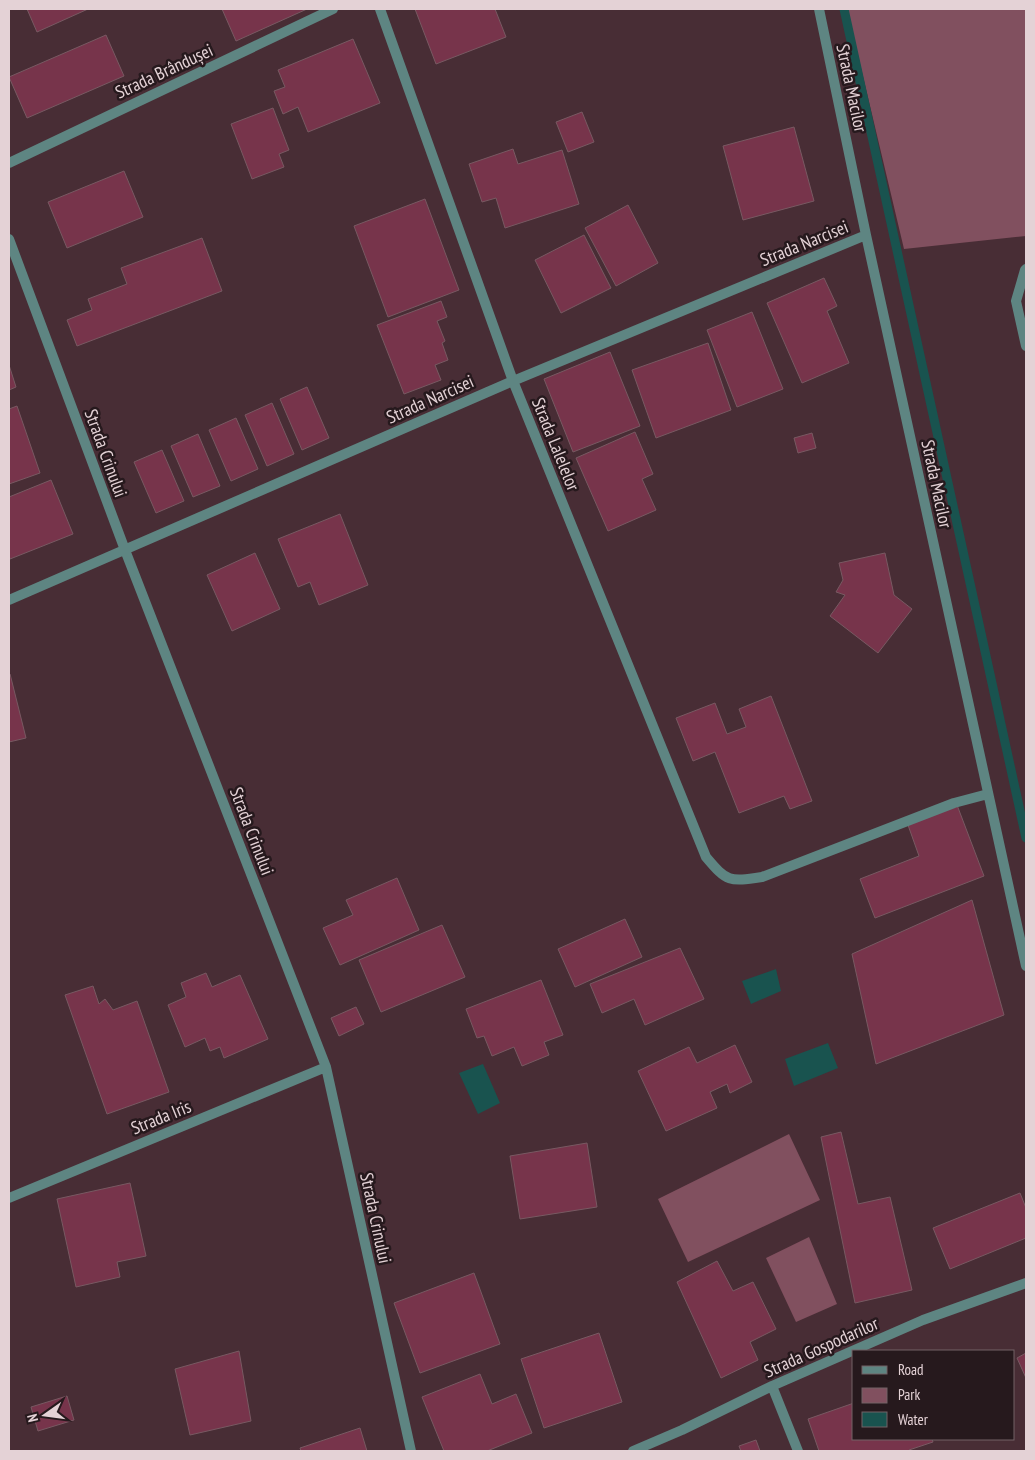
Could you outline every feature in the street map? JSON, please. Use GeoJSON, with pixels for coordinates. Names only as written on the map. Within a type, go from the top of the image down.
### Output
{"type":"FeatureCollection","features":[{"type":"Feature","properties":{"kind":"street","name":"Strada Brândușei"},"geometry":{"type":"LineString","coordinates":[[9,163],[333,9]]}},
{"type":"Feature","properties":{"kind":"street","name":"Strada Lalelelor"},"geometry":{"type":"LineString","coordinates":[[380,9],[513,381],[706,857],[728,879],[741,880],[762,877],[954,803],[988,794]]}},
{"type":"Feature","properties":{"kind":"street","name":"Strada Macilor"},"geometry":{"type":"LineString","coordinates":[[819,9],[866,235],[1026,966]]}},
{"type":"Feature","properties":{"kind":"street","name":"Strada Narcisei"},"geometry":{"type":"LineString","coordinates":[[9,600],[513,381],[866,235]]}},
{"type":"Feature","properties":{"kind":"street","name":"Strada Crinului"},"geometry":{"type":"LineString","coordinates":[[9,239],[125,550],[326,1067],[411,1451]]}},
{"type":"Feature","properties":{"kind":"street"},"geometry":{"type":"LineString","coordinates":[[1025,270],[1016,301],[1026,346]]}},
{"type":"Feature","properties":{"kind":"street","name":"Strada Iris"},"geometry":{"type":"LineString","coordinates":[[9,1198],[326,1067]]}},
{"type":"Feature","properties":{"kind":"street","name":"Strada Gospodarilor"},"geometry":{"type":"LineString","coordinates":[[854,1350],[923,1320],[1026,1283]]}},
{"type":"Feature","properties":{"kind":"street","name":"Strada Gospodarilor"},"geometry":{"type":"LineString","coordinates":[[633,1451],[852,1351]]}},
{"type":"Feature","properties":{"kind":"street"},"geometry":{"type":"LineString","coordinates":[[772,1386],[798,1451]]}},
{"type":"Feature","properties":{"kind":"green space"},"geometry":{"type":"Polygon","coordinates":[[[847,9],[1026,9],[1026,236],[904,249],[847,9]]]}},
{"type":"Feature","properties":{"kind":"green space"},"geometry":{"type":"Polygon","coordinates":[[[789,1134],[820,1200],[688,1262],[658,1199],[789,1134]]]}},
{"type":"Feature","properties":{"kind":"green space"},"geometry":{"type":"Polygon","coordinates":[[[809,1237],[837,1304],[796,1322],[766,1258],[809,1237]]]}},
{"type":"Feature","properties":{"kind":"water"},"geometry":{"type":"Polygon","coordinates":[[[776,969],[781,991],[751,1004],[742,981],[776,969]]]}},
{"type":"Feature","properties":{"kind":"water"},"geometry":{"type":"Polygon","coordinates":[[[828,1043],[838,1068],[794,1086],[785,1059],[828,1043]]]}},
{"type":"Feature","properties":{"kind":"water"},"geometry":{"type":"Polygon","coordinates":[[[483,1064],[500,1103],[478,1114],[459,1073],[483,1064]]]}},
{"type":"Feature","properties":{"kind":"building"},"geometry":{"type":"Polygon","coordinates":[[[27,9],[88,9],[37,32],[27,9]]]}},
{"type":"Feature","properties":{"kind":"building"},"geometry":{"type":"Polygon","coordinates":[[[222,9],[307,9],[236,41],[222,9]]]}},
{"type":"Feature","properties":{"kind":"building"},"geometry":{"type":"Polygon","coordinates":[[[415,9],[495,9],[506,37],[436,64],[415,9]]]}},
{"type":"Feature","properties":{"kind":"building"},"geometry":{"type":"Polygon","coordinates":[[[106,35],[124,76],[27,118],[9,77],[106,35]]]}},
{"type":"Feature","properties":{"kind":"building"},"geometry":{"type":"Polygon","coordinates":[[[353,39],[380,103],[308,132],[298,107],[283,114],[274,91],[285,87],[278,70],[353,39]]]}},
{"type":"Feature","properties":{"kind":"building"},"geometry":{"type":"Polygon","coordinates":[[[273,108],[289,150],[279,154],[284,167],[252,179],[231,124],[273,108]]]}},
{"type":"Feature","properties":{"kind":"building"},"geometry":{"type":"Polygon","coordinates":[[[582,112],[594,142],[568,152],[556,122],[582,112]]]}},
{"type":"Feature","properties":{"kind":"building"},"geometry":{"type":"Polygon","coordinates":[[[794,127],[814,201],[743,220],[723,146],[794,127]]]}},
{"type":"Feature","properties":{"kind":"building"},"geometry":{"type":"Polygon","coordinates":[[[513,149],[518,164],[562,150],[579,204],[505,228],[496,198],[482,202],[469,164],[513,149]]]}},
{"type":"Feature","properties":{"kind":"building"},"geometry":{"type":"Polygon","coordinates":[[[124,171],[143,217],[67,248],[48,202],[124,171]]]}},
{"type":"Feature","properties":{"kind":"building"},"geometry":{"type":"Polygon","coordinates":[[[425,199],[459,290],[388,317],[354,226],[425,199]]]}},
{"type":"Feature","properties":{"kind":"building"},"geometry":{"type":"Polygon","coordinates":[[[628,205],[658,263],[616,286],[585,228],[628,205]]]}},
{"type":"Feature","properties":{"kind":"building"},"geometry":{"type":"Polygon","coordinates":[[[584,235],[611,288],[561,313],[535,260],[584,235]]]}},
{"type":"Feature","properties":{"kind":"building"},"geometry":{"type":"Polygon","coordinates":[[[202,238],[222,291],[77,346],[67,320],[92,310],[88,299],[127,284],[121,268],[202,238]]]}},
{"type":"Feature","properties":{"kind":"building"},"geometry":{"type":"Polygon","coordinates":[[[824,278],[837,306],[827,311],[849,363],[802,383],[767,303],[824,278]]]}},
{"type":"Feature","properties":{"kind":"building"},"geometry":{"type":"Polygon","coordinates":[[[441,301],[447,317],[437,321],[445,341],[442,343],[448,360],[435,365],[441,380],[404,394],[377,325],[441,301]]]}},
{"type":"Feature","properties":{"kind":"building"},"geometry":{"type":"Polygon","coordinates":[[[752,312],[783,389],[737,407],[707,330],[752,312]]]}},
{"type":"Feature","properties":{"kind":"building"},"geometry":{"type":"Polygon","coordinates":[[[708,343],[731,410],[656,438],[632,370],[708,343]]]}},
{"type":"Feature","properties":{"kind":"building"},"geometry":{"type":"Polygon","coordinates":[[[610,352],[640,426],[573,452],[544,379],[610,352]]]}},
{"type":"Feature","properties":{"kind":"building"},"geometry":{"type":"Polygon","coordinates":[[[9,365],[16,387],[9,390],[9,365]]]}},
{"type":"Feature","properties":{"kind":"building"},"geometry":{"type":"Polygon","coordinates":[[[307,387],[329,438],[302,450],[280,399],[307,387]]]}},
{"type":"Feature","properties":{"kind":"building"},"geometry":{"type":"Polygon","coordinates":[[[272,403],[294,454],[267,466],[245,415],[272,403]]]}},
{"type":"Feature","properties":{"kind":"building"},"geometry":{"type":"Polygon","coordinates":[[[17,406],[40,473],[9,484],[9,409],[17,406]]]}},
{"type":"Feature","properties":{"kind":"building"},"geometry":{"type":"Polygon","coordinates":[[[236,418],[258,469],[231,481],[209,430],[236,418]]]}},
{"type":"Feature","properties":{"kind":"building"},"geometry":{"type":"Polygon","coordinates":[[[635,432],[653,474],[642,479],[656,510],[608,531],[576,458],[635,432]]]}},
{"type":"Feature","properties":{"kind":"building"},"geometry":{"type":"Polygon","coordinates":[[[812,433],[816,448],[798,453],[794,438],[812,433]]]}},
{"type":"Feature","properties":{"kind":"building"},"geometry":{"type":"Polygon","coordinates":[[[198,434],[220,486],[193,497],[171,446],[198,434]]]}},
{"type":"Feature","properties":{"kind":"building"},"geometry":{"type":"Polygon","coordinates":[[[162,450],[184,501],[156,513],[134,462],[162,450]]]}},
{"type":"Feature","properties":{"kind":"building"},"geometry":{"type":"Polygon","coordinates":[[[51,480],[73,534],[10,559],[9,497],[51,480]]]}},
{"type":"Feature","properties":{"kind":"building"},"geometry":{"type":"Polygon","coordinates":[[[340,514],[368,585],[319,605],[310,582],[298,587],[278,539],[340,514]]]}},
{"type":"Feature","properties":{"kind":"building"},"geometry":{"type":"Polygon","coordinates":[[[255,553],[280,609],[232,631],[207,575],[255,553]]]}},
{"type":"Feature","properties":{"kind":"building"},"geometry":{"type":"Polygon","coordinates":[[[885,553],[894,595],[912,609],[878,653],[830,616],[845,595],[836,592],[843,580],[839,563],[885,553]]]}},
{"type":"Feature","properties":{"kind":"building"},"geometry":{"type":"Polygon","coordinates":[[[9,674],[26,738],[9,742],[9,674]]]}},
{"type":"Feature","properties":{"kind":"building"},"geometry":{"type":"Polygon","coordinates":[[[771,696],[812,801],[790,809],[784,796],[739,813],[715,752],[693,761],[676,718],[715,703],[727,734],[746,727],[739,709],[771,696]]]}},
{"type":"Feature","properties":{"kind":"building"},"geometry":{"type":"Polygon","coordinates":[[[957,805],[984,876],[875,918],[860,879],[919,856],[908,825],[957,805]]]}},
{"type":"Feature","properties":{"kind":"building"},"geometry":{"type":"Polygon","coordinates":[[[397,878],[419,930],[340,965],[323,928],[353,915],[346,900],[397,878]]]}},
{"type":"Feature","properties":{"kind":"building"},"geometry":{"type":"Polygon","coordinates":[[[972,900],[1004,1015],[876,1064],[852,954],[972,900]]]}},
{"type":"Feature","properties":{"kind":"building"},"geometry":{"type":"Polygon","coordinates":[[[625,919],[642,957],[575,987],[558,949],[625,919]]]}},
{"type":"Feature","properties":{"kind":"building"},"geometry":{"type":"Polygon","coordinates":[[[442,925],[465,977],[381,1012],[359,960],[442,925]]]}},
{"type":"Feature","properties":{"kind":"building"},"geometry":{"type":"Polygon","coordinates":[[[680,948],[704,999],[645,1025],[634,999],[602,1013],[590,984],[680,948]]]}},
{"type":"Feature","properties":{"kind":"building"},"geometry":{"type":"Polygon","coordinates":[[[206,973],[212,987],[240,975],[268,1039],[224,1058],[220,1047],[210,1051],[205,1038],[185,1047],[168,1005],[186,997],[181,983],[206,973]]]}},
{"type":"Feature","properties":{"kind":"building"},"geometry":{"type":"Polygon","coordinates":[[[541,980],[563,1035],[544,1042],[549,1055],[522,1066],[514,1047],[492,1056],[484,1036],[477,1038],[466,1009],[541,980]]]}},
{"type":"Feature","properties":{"kind":"building"},"geometry":{"type":"Polygon","coordinates":[[[93,986],[99,1004],[105,999],[113,1010],[137,1001],[169,1092],[107,1114],[65,995],[93,986]]]}},
{"type":"Feature","properties":{"kind":"building"},"geometry":{"type":"Polygon","coordinates":[[[356,1007],[364,1024],[339,1036],[331,1018],[356,1007]]]}},
{"type":"Feature","properties":{"kind":"building"},"geometry":{"type":"Polygon","coordinates":[[[735,1045],[752,1082],[730,1093],[727,1084],[710,1092],[717,1108],[666,1131],[638,1071],[689,1047],[697,1063],[735,1045]]]}},
{"type":"Feature","properties":{"kind":"building"},"geometry":{"type":"Polygon","coordinates":[[[841,1132],[858,1204],[890,1197],[912,1290],[855,1303],[821,1137],[841,1132]]]}},
{"type":"Feature","properties":{"kind":"building"},"geometry":{"type":"Polygon","coordinates":[[[587,1143],[597,1207],[520,1219],[510,1156],[587,1143]]]}},
{"type":"Feature","properties":{"kind":"building"},"geometry":{"type":"Polygon","coordinates":[[[130,1183],[146,1256],[117,1262],[120,1277],[76,1287],[57,1199],[130,1183]]]}},
{"type":"Feature","properties":{"kind":"building"},"geometry":{"type":"Polygon","coordinates":[[[1020,1193],[1026,1208],[1026,1238],[950,1269],[933,1228],[1020,1193]]]}},
{"type":"Feature","properties":{"kind":"building"},"geometry":{"type":"Polygon","coordinates":[[[717,1261],[733,1291],[753,1282],[776,1329],[750,1342],[758,1360],[721,1378],[677,1282],[717,1261]]]}},
{"type":"Feature","properties":{"kind":"building"},"geometry":{"type":"Polygon","coordinates":[[[474,1273],[500,1344],[420,1373],[394,1303],[474,1273]]]}},
{"type":"Feature","properties":{"kind":"building"},"geometry":{"type":"Polygon","coordinates":[[[599,1333],[622,1402],[544,1428],[521,1359],[599,1333]]]}},
{"type":"Feature","properties":{"kind":"building"},"geometry":{"type":"Polygon","coordinates":[[[239,1351],[251,1421],[190,1435],[175,1369],[239,1351]]]}},
{"type":"Feature","properties":{"kind":"building"},"geometry":{"type":"Polygon","coordinates":[[[1026,1353],[1026,1378],[1017,1358],[1026,1353]]]}},
{"type":"Feature","properties":{"kind":"building"},"geometry":{"type":"Polygon","coordinates":[[[480,1374],[492,1404],[516,1394],[532,1433],[487,1451],[444,1451],[422,1397],[480,1374]]]}},
{"type":"Feature","properties":{"kind":"building"},"geometry":{"type":"Polygon","coordinates":[[[67,1396],[74,1420],[38,1431],[31,1407],[67,1396]]]}},
{"type":"Feature","properties":{"kind":"building"},"geometry":{"type":"Polygon","coordinates":[[[852,1404],[852,1440],[932,1440],[933,1442],[910,1451],[819,1451],[808,1419],[852,1404]]]}},
{"type":"Feature","properties":{"kind":"building"},"geometry":{"type":"Polygon","coordinates":[[[360,1428],[367,1451],[301,1451],[300,1448],[360,1428]]]}},
{"type":"Feature","properties":{"kind":"building"},"geometry":{"type":"Polygon","coordinates":[[[756,1440],[760,1451],[741,1451],[739,1446],[756,1440]]]}},
{"type":"Feature","properties":{"kind":"waterway"},"geometry":{"type":"LineString","coordinates":[[844,9],[1026,838]]}}]}
